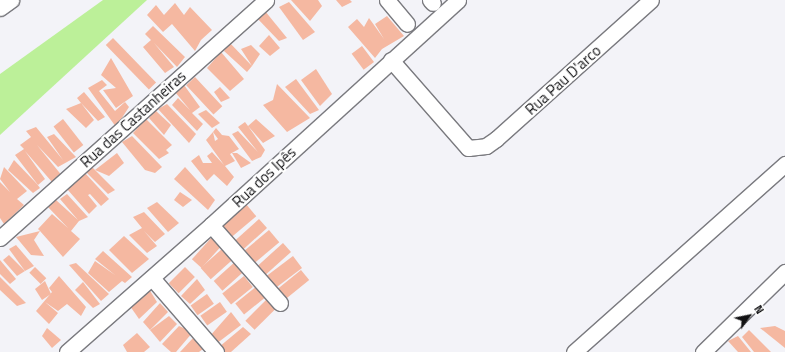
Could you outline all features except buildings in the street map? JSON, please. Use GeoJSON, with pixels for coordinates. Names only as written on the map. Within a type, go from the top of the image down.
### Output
{"type":"FeatureCollection","features":[{"type":"Feature","properties":{"kind":"street"},"geometry":{"type":"LineString","coordinates":[[0,8],[11,0]]}},
{"type":"Feature","properties":{"kind":"street","name":"Rua das Castanheiras"},"geometry":{"type":"LineString","coordinates":[[0,238],[266,0]]}},
{"type":"Feature","properties":{"kind":"street","name":"Rua dos Ipês"},"geometry":{"type":"LineString","coordinates":[[72,351],[458,0]]}},
{"type":"Feature","properties":{"kind":"street","name":"Rua Pau D'arco"},"geometry":{"type":"LineString","coordinates":[[391,60],[468,148],[492,143],[651,0]]}},
{"type":"Feature","properties":{"kind":"street"},"geometry":{"type":"LineString","coordinates":[[382,1],[407,24]]}},
{"type":"Feature","properties":{"kind":"street"},"geometry":{"type":"LineString","coordinates":[[574,352],[785,164]]}},
{"type":"Feature","properties":{"kind":"street"},"geometry":{"type":"LineString","coordinates":[[211,225],[280,303]]}},
{"type":"Feature","properties":{"kind":"street"},"geometry":{"type":"LineString","coordinates":[[703,352],[785,272]]}},
{"type":"Feature","properties":{"kind":"street"},"geometry":{"type":"LineString","coordinates":[[152,278],[216,352]]}},
{"type":"Feature","properties":{"kind":"green space"},"geometry":{"type":"Polygon","coordinates":[[[103,0],[147,0],[0,135],[0,74],[103,0]]]}}]}
